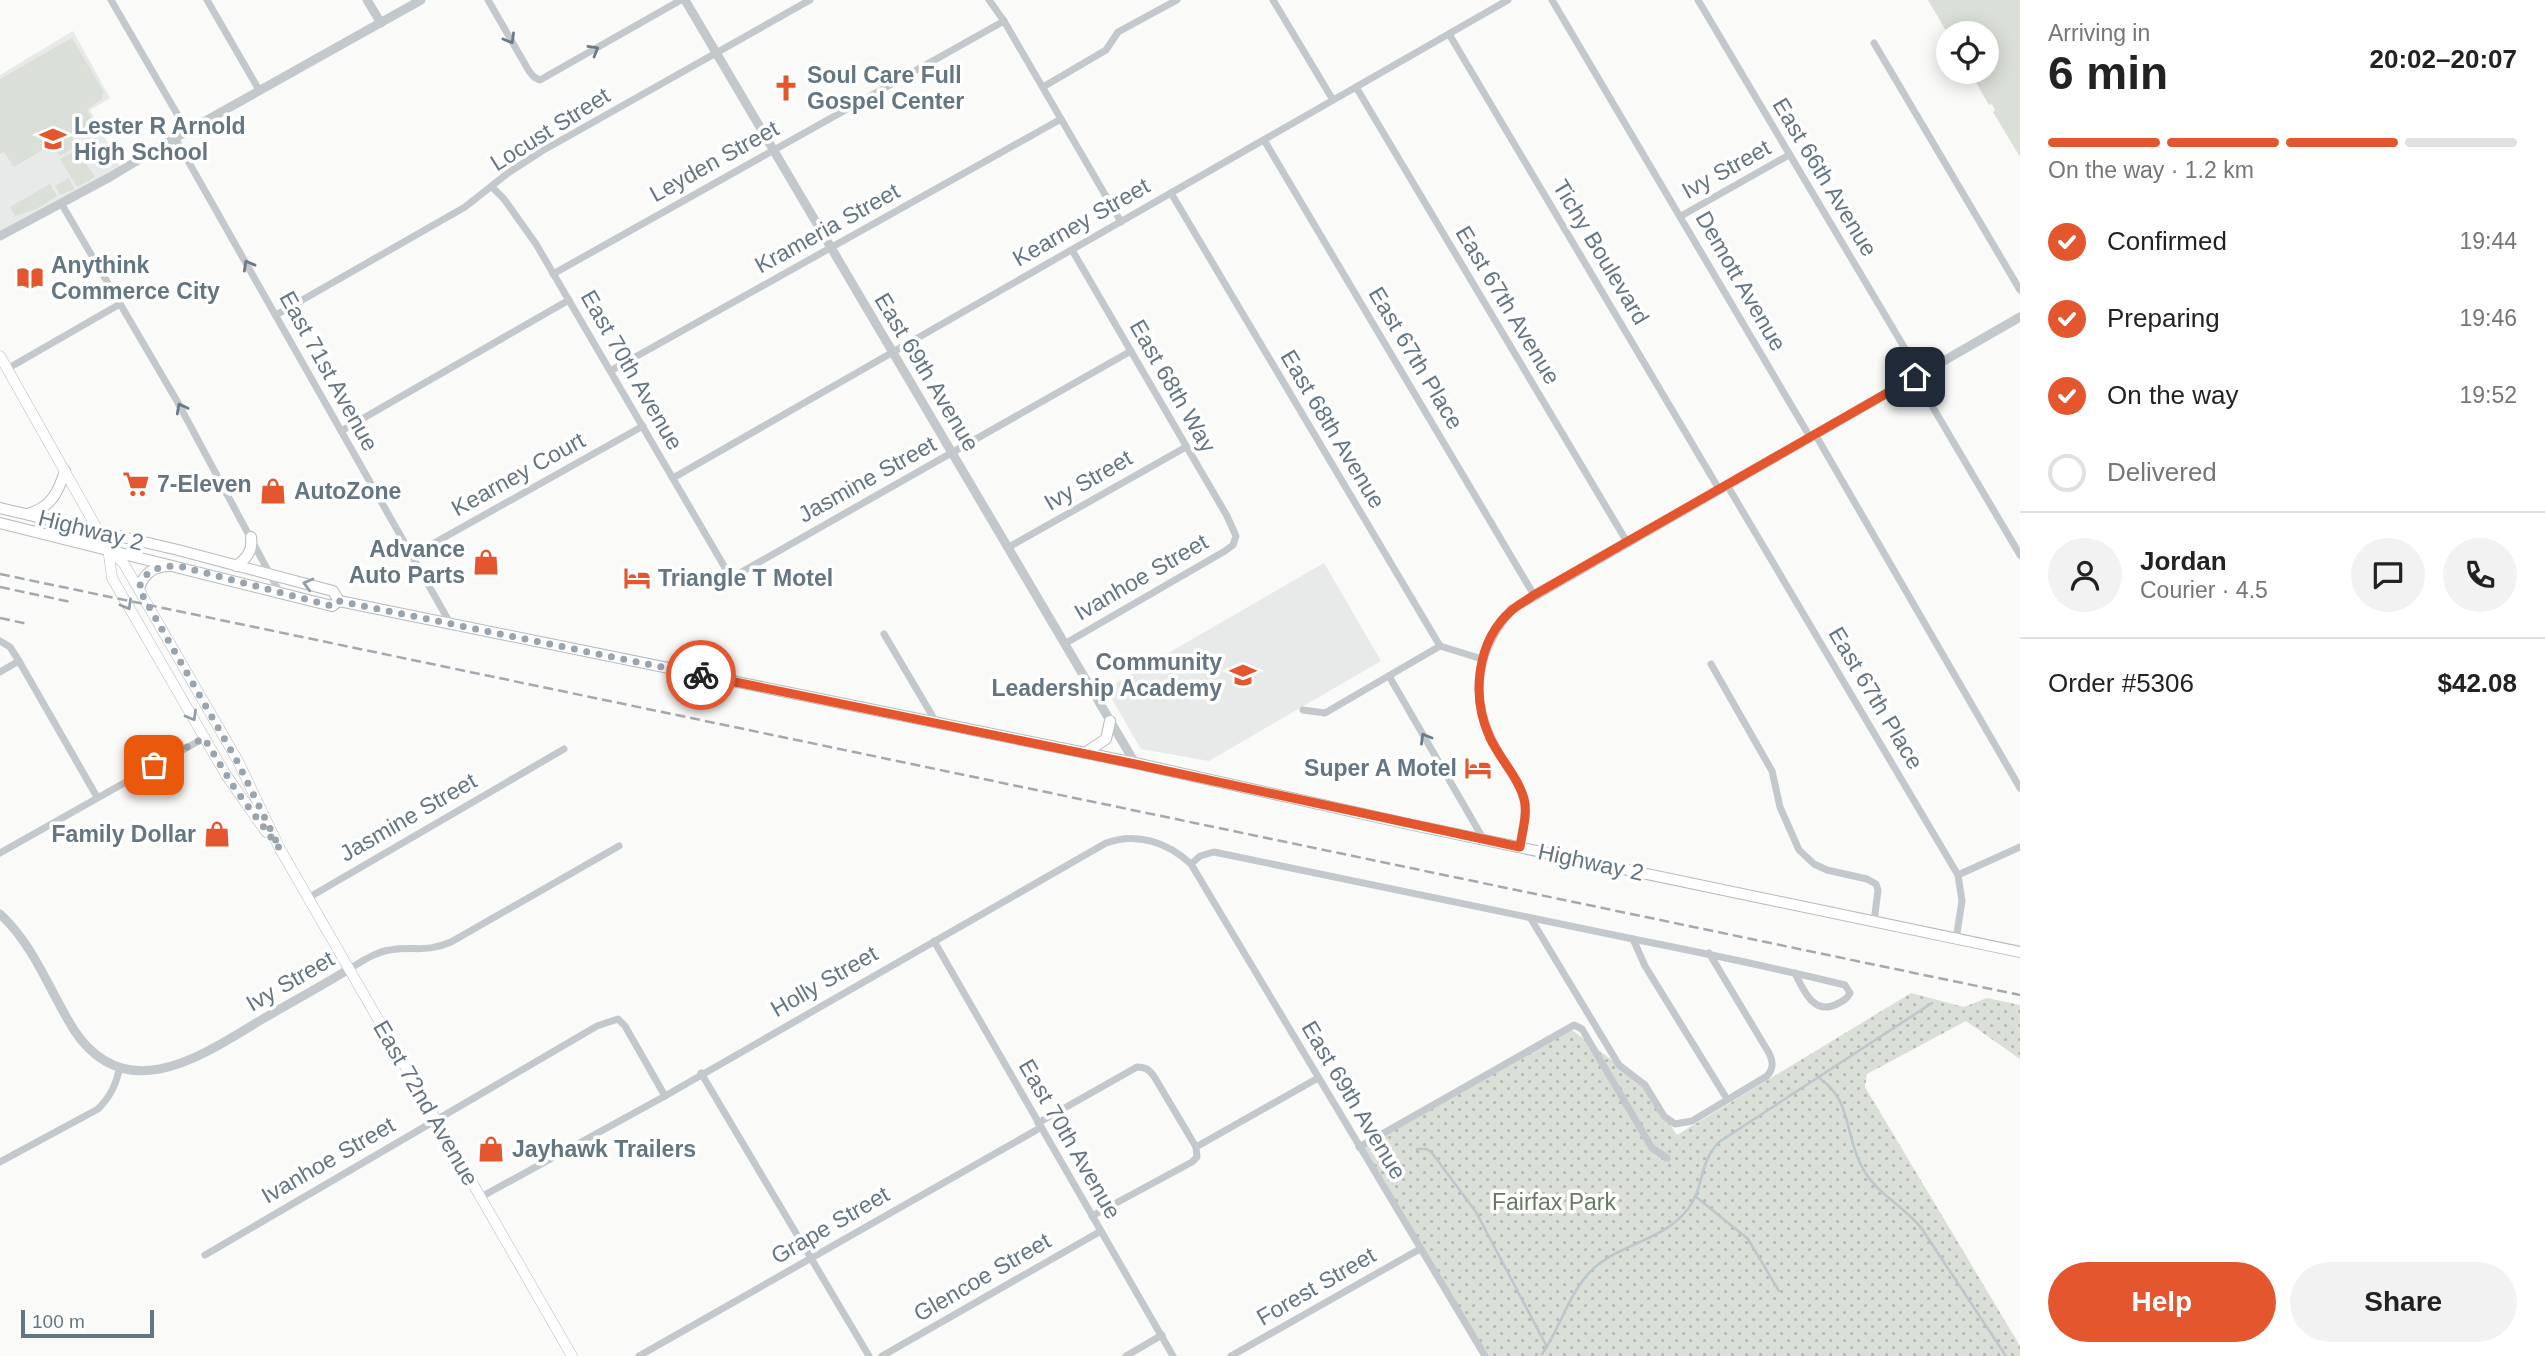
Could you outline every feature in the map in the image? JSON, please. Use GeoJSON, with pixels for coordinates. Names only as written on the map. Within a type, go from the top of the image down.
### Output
{"type":"FeatureCollection","features":[{"type":"Feature","properties":{"kind":"main road","name":"East 72nd Avenue"},"geometry":{"type":"LineString","coordinates":[[0,356],[98,532],[108,548],[124,564],[139,589],[237,761],[280,849],[572,1356]]}},
{"type":"Feature","properties":{"kind":"main road"},"geometry":{"type":"LineString","coordinates":[[28,514],[39,510],[53,499],[65,471]]}},
{"type":"Feature","properties":{"kind":"main road","name":"Highway 2"},"geometry":{"type":"LineString","coordinates":[[0,508],[333,591],[339,601]]}},
{"type":"Feature","properties":{"kind":"main road","name":"Highway 2"},"geometry":{"type":"LineString","coordinates":[[0,523],[332,606],[339,601],[1085,753],[2020,952]]}},
{"type":"Feature","properties":{"kind":"main road"},"geometry":{"type":"LineString","coordinates":[[236,566],[252,547],[251,537]]}},
{"type":"Feature","properties":{"kind":"main road","name":"East 72nd Avenue"},"geometry":{"type":"LineString","coordinates":[[108,548],[112,578],[235,789],[280,849]]}},
{"type":"Feature","properties":{"kind":"main road"},"geometry":{"type":"LineString","coordinates":[[139,589],[144,577],[152,570],[163,566],[179,566]]}},
{"type":"Feature","properties":{"kind":"main road"},"geometry":{"type":"LineString","coordinates":[[1085,753],[1106,739],[1110,721]]}},
{"type":"Feature","properties":{"kind":"street"},"geometry":{"type":"LineString","coordinates":[[111,0],[187,131]]}},
{"type":"Feature","properties":{"kind":"street"},"geometry":{"type":"LineString","coordinates":[[207,0],[259,90]]}},
{"type":"Feature","properties":{"kind":"street"},"geometry":{"type":"LineString","coordinates":[[368,0],[381,23]]}},
{"type":"Feature","properties":{"kind":"street"},"geometry":{"type":"LineString","coordinates":[[0,236],[421,0]]}},
{"type":"Feature","properties":{"kind":"street"},"geometry":{"type":"LineString","coordinates":[[488,0],[534,78],[542,79],[683,0]]}},
{"type":"Feature","properties":{"kind":"street","name":"East 69th Avenue"},"geometry":{"type":"LineString","coordinates":[[683,0],[1066,643],[1135,764]]}},
{"type":"Feature","properties":{"kind":"street","name":"Locust Street"},"geometry":{"type":"LineString","coordinates":[[276,315],[465,207],[508,173],[542,151],[810,0]]}},
{"type":"Feature","properties":{"kind":"street"},"geometry":{"type":"LineString","coordinates":[[989,0],[1004,21],[1121,222]]}},
{"type":"Feature","properties":{"kind":"street"},"geometry":{"type":"LineString","coordinates":[[1043,87],[1105,50],[1118,32],[1177,0]]}},
{"type":"Feature","properties":{"kind":"street"},"geometry":{"type":"LineString","coordinates":[[1273,0],[1333,100]]}},
{"type":"Feature","properties":{"kind":"street","name":"Kearney Street"},"geometry":{"type":"LineString","coordinates":[[673,478],[1508,0]]}},
{"type":"Feature","properties":{"kind":"street","name":"Demott Avenue"},"geometry":{"type":"LineString","coordinates":[[1552,0],[1812,436]]}},
{"type":"Feature","properties":{"kind":"street","name":"East 66th Avenue"},"geometry":{"type":"LineString","coordinates":[[1698,0],[2020,555]]}},
{"type":"Feature","properties":{"kind":"street","name":"Leyden Street"},"geometry":{"type":"LineString","coordinates":[[553,274],[1004,21]]}},
{"type":"Feature","properties":{"kind":"street","name":"Tichy Boulevard"},"geometry":{"type":"LineString","coordinates":[[1449,34],[1723,487]]}},
{"type":"Feature","properties":{"kind":"street"},"geometry":{"type":"LineString","coordinates":[[1874,43],[2020,290]]}},
{"type":"Feature","properties":{"kind":"street","name":"East 67th Avenue"},"geometry":{"type":"LineString","coordinates":[[1356,87],[1627,542]]}},
{"type":"Feature","properties":{"kind":"street","name":"Krameria Street"},"geometry":{"type":"LineString","coordinates":[[612,370],[1061,119]]}},
{"type":"Feature","properties":{"kind":"street","name":"East 71st Avenue"},"geometry":{"type":"LineString","coordinates":[[175,138],[450,623]]}},
{"type":"Feature","properties":{"kind":"street","name":"East 67th Place"},"geometry":{"type":"LineString","coordinates":[[1264,140],[1534,595]]}},
{"type":"Feature","properties":{"kind":"street","name":"Ivy Street"},"geometry":{"type":"LineString","coordinates":[[1681,216],[1789,155]]}},
{"type":"Feature","properties":{"kind":"street","name":"East 70th Avenue"},"geometry":{"type":"LineString","coordinates":[[492,187],[513,210],[612,370],[731,578]]}},
{"type":"Feature","properties":{"kind":"street","name":"East 68th Avenue"},"geometry":{"type":"LineString","coordinates":[[1171,193],[1440,646]]}},
{"type":"Feature","properties":{"kind":"street"},"geometry":{"type":"LineString","coordinates":[[61,203],[214,468],[280,593]]}},
{"type":"Feature","properties":{"kind":"street","name":"East 68th Way"},"geometry":{"type":"LineString","coordinates":[[1072,250],[1236,532],[1234,542]]}},
{"type":"Feature","properties":{"kind":"street"},"geometry":{"type":"LineString","coordinates":[[341,431],[569,300]]}},
{"type":"Feature","properties":{"kind":"street"},"geometry":{"type":"LineString","coordinates":[[8,369],[120,304]]}},
{"type":"Feature","properties":{"kind":"street"},"geometry":{"type":"LineString","coordinates":[[1520,847],[1525,802],[1485,724],[1479,686],[1482,659],[1489,641],[1511,610],[2020,317]]}},
{"type":"Feature","properties":{"kind":"street","name":"Jasmine Street"},"geometry":{"type":"LineString","coordinates":[[731,578],[1130,351]]}},
{"type":"Feature","properties":{"kind":"street","name":"Kearney Court"},"geometry":{"type":"LineString","coordinates":[[411,556],[643,426]]}},
{"type":"Feature","properties":{"kind":"street"},"geometry":{"type":"LineString","coordinates":[[1812,436],[2020,788]]}},
{"type":"Feature","properties":{"kind":"street","name":"Ivy Street"},"geometry":{"type":"LineString","coordinates":[[1009,547],[1186,447]]}},
{"type":"Feature","properties":{"kind":"street","name":"East 67th Place"},"geometry":{"type":"LineString","coordinates":[[1723,487],[1958,875],[1962,901],[1956,939]]}},
{"type":"Feature","properties":{"kind":"street","name":"Ivanhoe Street"},"geometry":{"type":"LineString","coordinates":[[1066,643],[1225,551],[1234,542]]}},
{"type":"Feature","properties":{"kind":"street"},"geometry":{"type":"LineString","coordinates":[[884,634],[937,723]]}},
{"type":"Feature","properties":{"kind":"street"},"geometry":{"type":"LineString","coordinates":[[0,641],[10,647],[19,661],[97,797]]}},
{"type":"Feature","properties":{"kind":"street"},"geometry":{"type":"LineString","coordinates":[[1303,710],[1325,713],[1440,646],[1482,659]]}},
{"type":"Feature","properties":{"kind":"street"},"geometry":{"type":"LineString","coordinates":[[0,672],[19,661]]}},
{"type":"Feature","properties":{"kind":"street"},"geometry":{"type":"LineString","coordinates":[[1711,664],[1772,771],[1780,807],[1799,850],[1814,864],[1827,870],[1867,879],[1876,884],[1878,890],[1874,922]]}},
{"type":"Feature","properties":{"kind":"street"},"geometry":{"type":"LineString","coordinates":[[1389,676],[1484,840]]}},
{"type":"Feature","properties":{"kind":"street"},"geometry":{"type":"LineString","coordinates":[[0,853],[204,738]]}},
{"type":"Feature","properties":{"kind":"street","name":"Jasmine Street"},"geometry":{"type":"LineString","coordinates":[[308,898],[564,749]]}},
{"type":"Feature","properties":{"kind":"street","name":"Holly Street"},"geometry":{"type":"LineString","coordinates":[[481,1197],[665,1096],[1110,841],[1136,838],[1155,841],[1178,852],[1191,863]]}},
{"type":"Feature","properties":{"kind":"street","name":"Ivy Street"},"geometry":{"type":"LineString","coordinates":[[120,1067],[144,1071],[166,1070],[186,1063],[349,969],[389,950],[423,950],[451,942],[618,846]]}},
{"type":"Feature","properties":{"kind":"street"},"geometry":{"type":"LineString","coordinates":[[1958,875],[2020,847]]}},
{"type":"Feature","properties":{"kind":"street"},"geometry":{"type":"LineString","coordinates":[[1191,863],[1200,856],[1214,852],[1531,919],[1709,953],[1795,973],[1845,985],[1850,989],[1848,998],[1832,1007],[1818,1006],[1807,997],[1795,973]]}},
{"type":"Feature","properties":{"kind":"street","name":"East 69th Avenue"},"geometry":{"type":"LineString","coordinates":[[1191,863],[1485,1356]]}},
{"type":"Feature","properties":{"kind":"street"},"geometry":{"type":"LineString","coordinates":[[0,914],[21,938],[81,1039],[101,1058],[120,1067],[112,1093],[98,1109],[0,1162]]}},
{"type":"Feature","properties":{"kind":"street"},"geometry":{"type":"LineString","coordinates":[[1531,919],[1619,1065],[1645,1085],[1664,1116],[1675,1124],[1682,1124],[1702,1115],[1767,1076],[1773,1063],[1709,953]]}},
{"type":"Feature","properties":{"kind":"street"},"geometry":{"type":"LineString","coordinates":[[1633,939],[1645,966],[1727,1099]]}},
{"type":"Feature","properties":{"kind":"street","name":"East 70th Avenue"},"geometry":{"type":"LineString","coordinates":[[934,941],[1173,1356]]}},
{"type":"Feature","properties":{"kind":"street","name":"Ivanhoe Street"},"geometry":{"type":"LineString","coordinates":[[205,1255],[597,1026],[618,1019],[625,1026],[665,1096]]}},
{"type":"Feature","properties":{"kind":"street"},"geometry":{"type":"LineString","coordinates":[[1359,1147],[1574,1025],[1582,1029],[1652,1148],[1667,1158]]}},
{"type":"Feature","properties":{"kind":"street","name":"Grape Street"},"geometry":{"type":"LineString","coordinates":[[639,1356],[1137,1067],[1151,1071],[1196,1147]]}},
{"type":"Feature","properties":{"kind":"street"},"geometry":{"type":"LineString","coordinates":[[701,1073],[869,1356]]}},
{"type":"Feature","properties":{"kind":"street"},"geometry":{"type":"LineString","coordinates":[[1093,1216],[1192,1162],[1197,1157],[1196,1147],[1318,1078]]}},
{"type":"Feature","properties":{"kind":"street","name":"Glencoe Street"},"geometry":{"type":"LineString","coordinates":[[882,1356],[1101,1231]]}},
{"type":"Feature","properties":{"kind":"street","name":"Forest Street"},"geometry":{"type":"LineString","coordinates":[[1231,1356],[1420,1249]]}},
{"type":"Feature","properties":{"kind":"street"},"geometry":{"type":"LineString","coordinates":[[1126,1356],[1162,1335]]}},
{"type":"Feature","properties":{"kind":"shaded area","name":"Lester R Arnold High School"},"geometry":{"type":"Polygon","coordinates":[[[73,31],[110,98],[90,110],[121,168],[0,234],[0,75],[73,31]]]}},
{"type":"Feature","properties":{"kind":"shaded area","name":"Community Leadership Academy"},"geometry":{"type":"Polygon","coordinates":[[[1324,563],[1381,661],[1209,761],[1141,749],[1106,689],[1324,563]]]}},
{"type":"Feature","properties":{"kind":"green space"},"geometry":{"type":"Polygon","coordinates":[[[1928,0],[2020,0],[2020,157],[1993,112],[1995,110],[1992,104],[1989,105],[1977,84],[1999,84],[1999,21],[1940,21],[1928,0]]]}},
{"type":"Feature","properties":{"kind":"green space"},"geometry":{"type":"Polygon","coordinates":[[[72,38],[103,91],[102,99],[87,109],[93,122],[71,136],[77,146],[60,156],[52,144],[14,167],[4,152],[0,154],[0,79],[72,38]]]}},
{"type":"Feature","properties":{"kind":"green space"},"geometry":{"type":"Polygon","coordinates":[[[77,150],[95,177],[77,187],[60,159],[77,150]]]}},
{"type":"Feature","properties":{"kind":"green space"},"geometry":{"type":"Polygon","coordinates":[[[68,177],[75,189],[60,195],[55,186],[68,177]]]}},
{"type":"Feature","properties":{"kind":"green space"},"geometry":{"type":"Polygon","coordinates":[[[50,184],[57,196],[36,209],[15,216],[10,207],[50,184]]]}},
{"type":"Feature","properties":{"kind":"green space","name":"Fairfax Park"},"geometry":{"type":"Polygon","coordinates":[[[1911,993],[1964,1007],[1987,998],[2020,1005],[2020,1059],[1966,1021],[1867,1074],[1865,1087],[2020,1346],[2020,1356],[1485,1356],[1359,1147],[1568,1027],[1645,1085],[1677,1135],[1911,993]]]}},
{"type":"Feature","properties":{"kind":"waterway"},"geometry":{"type":"LineString","coordinates":[[1542,1354],[1578,1287],[1594,1268],[1617,1253],[1667,1228],[1688,1209],[1697,1192],[1704,1167],[1719,1142],[1932,1003]]}},
{"type":"Feature","properties":{"kind":"waterway"},"geometry":{"type":"LineString","coordinates":[[1818,1077],[1829,1086],[1842,1106],[1855,1151],[1866,1174],[1880,1191],[1922,1229],[2006,1356]]}},
{"type":"Feature","properties":{"kind":"waterway"},"geometry":{"type":"LineString","coordinates":[[1417,1149],[1427,1149],[1432,1153],[1476,1212],[1547,1347]]}},
{"type":"Feature","properties":{"kind":"waterway"},"geometry":{"type":"LineString","coordinates":[[1695,1196],[1748,1239],[1779,1291]]}},
{"type":"Feature","properties":{"kind":"railway"},"geometry":{"type":"LineString","coordinates":[[0,574],[2020,995]]}},
{"type":"Feature","properties":{"kind":"railway"},"geometry":{"type":"LineString","coordinates":[[0,587],[71,602]]}},
{"type":"Feature","properties":{"kind":"railway"},"geometry":{"type":"LineString","coordinates":[[0,618],[28,624]]}},
{"type":"Feature","properties":{"kind":"way so far"},"geometry":{"type":"LineString","coordinates":[[154,765],[204,738],[235,789],[280,849],[237,761],[139,589],[146,574],[163,566],[179,566],[332,606],[339,601],[701,675]]}},
{"type":"Feature","properties":{"kind":"place","name":"Soul Care Full Gospel Center"},"geometry":{"type":"Point","coordinates":[786,88]}},
{"type":"Feature","properties":{"kind":"place","name":"Lester R Arnold High School"},"geometry":{"type":"Point","coordinates":[53,139]}},
{"type":"Feature","properties":{"kind":"place","name":"Anythink Commerce City"},"geometry":{"type":"Point","coordinates":[30,278]}},
{"type":"Feature","properties":{"kind":"place","name":"7-Eleven"},"geometry":{"type":"Point","coordinates":[136,484]}},
{"type":"Feature","properties":{"kind":"place","name":"AutoZone"},"geometry":{"type":"Point","coordinates":[273,491]}},
{"type":"Feature","properties":{"kind":"place","name":"Advance Auto Parts"},"geometry":{"type":"Point","coordinates":[486,562]}},
{"type":"Feature","properties":{"kind":"place","name":"Triangle T Motel"},"geometry":{"type":"Point","coordinates":[637,578]}},
{"type":"Feature","properties":{"kind":"place","name":"Community Leadership Academy"},"geometry":{"type":"Point","coordinates":[1243,675]}},
{"type":"Feature","properties":{"kind":"place","name":"Super A Motel"},"geometry":{"type":"Point","coordinates":[1478,768]}},
{"type":"Feature","properties":{"kind":"place","name":"Family Dollar"},"geometry":{"type":"Point","coordinates":[217,834]}},
{"type":"Feature","properties":{"kind":"place","name":"Jayhawk Trailers"},"geometry":{"type":"Point","coordinates":[491,1149]}},
{"type":"Feature","properties":{"kind":"route"},"geometry":{"type":"LineString","coordinates":[[701,675],[1520,847],[1525,802],[1485,724],[1479,686],[1482,659],[1489,641],[1511,610],[1915,377]]}}]}
